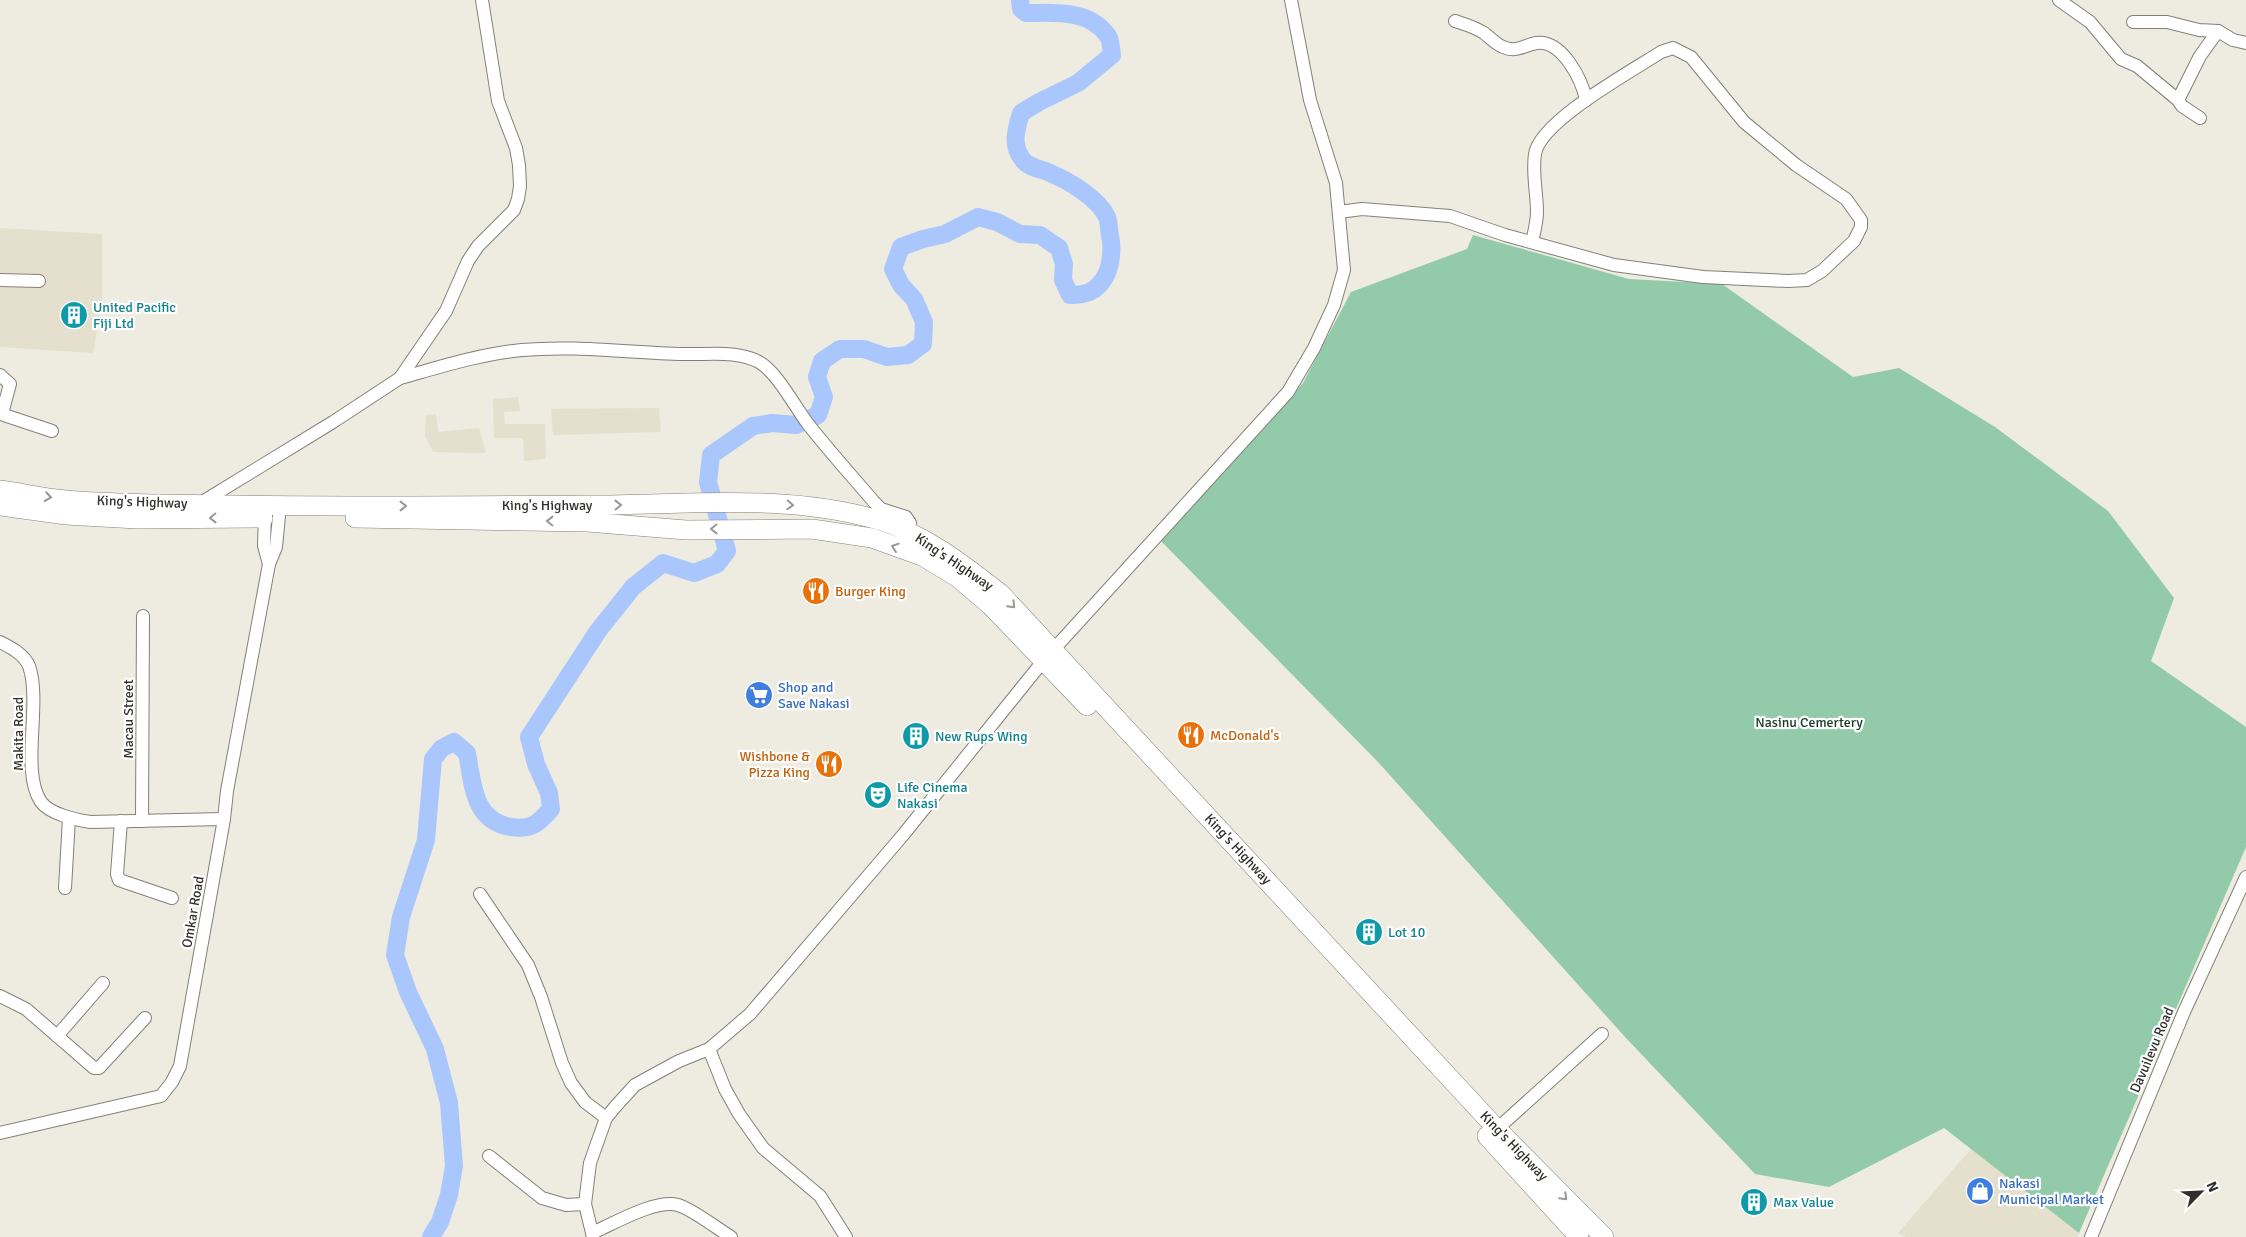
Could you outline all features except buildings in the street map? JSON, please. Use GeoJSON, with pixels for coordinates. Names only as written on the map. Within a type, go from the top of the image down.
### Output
{"type":"FeatureCollection","features":[{"type":"Feature","properties":{"kind":"highway","name":"King's Highway"},"geometry":{"type":"LineString","coordinates":[[0,490],[65,500],[198,504],[272,512],[588,522],[686,530],[812,529],[863,537],[922,556],[957,578],[1049,656],[1497,1129],[1604,1237]]}},
{"type":"Feature","properties":{"kind":"highway","name":"King's Highway"},"geometry":{"type":"LineString","coordinates":[[0,506],[66,515],[137,519],[272,512],[741,502],[817,506],[880,520],[907,532],[930,543],[966,567],[1001,594],[1049,656],[1579,1237]]}},
{"type":"Feature","properties":{"kind":"street"},"geometry":{"type":"LineString","coordinates":[[400,378],[446,311],[468,261],[478,246],[514,210],[518,199],[519,177],[516,148],[498,101],[482,0]]}},
{"type":"Feature","properties":{"kind":"street"},"geometry":{"type":"LineString","coordinates":[[2059,0],[2090,22],[2121,59],[2137,66],[2178,100],[2182,106],[2200,118]]}},
{"type":"Feature","properties":{"kind":"street"},"geometry":{"type":"LineString","coordinates":[[731,1237],[680,1205],[668,1204],[639,1212],[592,1235],[585,1204],[590,1163],[606,1118],[635,1085],[679,1061],[709,1049],[750,1014],[903,835],[1049,656],[1288,392],[1314,348],[1334,305],[1344,270],[1336,183],[1310,100],[1294,1]]}},
{"type":"Feature","properties":{"kind":"street"},"geometry":{"type":"LineString","coordinates":[[1455,21],[1483,32],[1504,48],[1515,50],[1537,43],[1548,44],[1570,63],[1583,85],[1586,100]]}},
{"type":"Feature","properties":{"kind":"street"},"geometry":{"type":"LineString","coordinates":[[2132,22],[2167,22],[2199,30],[2218,31],[2233,40],[2246,44]]}},
{"type":"Feature","properties":{"kind":"street"},"geometry":{"type":"LineString","coordinates":[[2178,100],[2200,56],[2218,31]]}},
{"type":"Feature","properties":{"kind":"street"},"geometry":{"type":"LineString","coordinates":[[1339,212],[1362,209],[1450,216],[1532,242],[1614,265],[1703,277],[1808,280],[1822,271],[1854,241],[1861,227],[1862,220],[1846,199],[1796,165],[1744,122],[1690,57],[1673,48],[1661,52],[1586,100],[1549,129],[1539,142],[1535,153],[1537,214],[1532,242]]}},
{"type":"Feature","properties":{"kind":"street"},"geometry":{"type":"LineString","coordinates":[[0,280],[39,280]]}},
{"type":"Feature","properties":{"kind":"street"},"geometry":{"type":"LineString","coordinates":[[198,504],[333,422],[400,378],[487,355],[523,350],[574,349],[727,354],[749,358],[760,363],[774,376],[808,424],[881,509],[906,517],[910,523],[907,532]]}},
{"type":"Feature","properties":{"kind":"street"},"geometry":{"type":"LineString","coordinates":[[0,375],[10,384],[3,410],[4,416],[52,431]]}},
{"type":"Feature","properties":{"kind":"street","name":"Omkar Road"},"geometry":{"type":"LineString","coordinates":[[0,1132],[147,1101],[160,1096],[172,1082],[180,1066],[185,1047],[224,819],[227,791],[269,564],[276,547],[272,512]]}},
{"type":"Feature","properties":{"kind":"street","name":"Macau Street"},"geometry":{"type":"LineString","coordinates":[[142,821],[143,616]]}},
{"type":"Feature","properties":{"kind":"street","name":"Makita Road"},"geometry":{"type":"LineString","coordinates":[[0,642],[15,649],[28,664],[33,691],[33,781],[42,803],[69,818],[90,822],[224,819]]}},
{"type":"Feature","properties":{"kind":"street"},"geometry":{"type":"LineString","coordinates":[[65,888],[69,818]]}},
{"type":"Feature","properties":{"kind":"street"},"geometry":{"type":"LineString","coordinates":[[121,821],[117,874],[119,880],[172,898]]}},
{"type":"Feature","properties":{"kind":"street","name":"Davuilevu Road"},"geometry":{"type":"LineString","coordinates":[[2091,1237],[2184,1012],[2246,877]]}},
{"type":"Feature","properties":{"kind":"street"},"geometry":{"type":"LineString","coordinates":[[480,894],[528,965],[541,997],[562,1064],[572,1083],[585,1102],[606,1118]]}},
{"type":"Feature","properties":{"kind":"street"},"geometry":{"type":"LineString","coordinates":[[58,1036],[103,983]]}},
{"type":"Feature","properties":{"kind":"street"},"geometry":{"type":"LineString","coordinates":[[0,996],[26,1009],[96,1068],[145,1018]]}},
{"type":"Feature","properties":{"kind":"street"},"geometry":{"type":"LineString","coordinates":[[1497,1129],[1602,1034]]}},
{"type":"Feature","properties":{"kind":"street"},"geometry":{"type":"LineString","coordinates":[[709,1049],[725,1089],[757,1140],[779,1163],[820,1196],[846,1237]]}},
{"type":"Feature","properties":{"kind":"street"},"geometry":{"type":"LineString","coordinates":[[489,1156],[542,1198],[566,1205],[585,1204]]}},
{"type":"Feature","properties":{"kind":"shaded area"},"geometry":{"type":"Polygon","coordinates":[[[0,228],[102,234],[102,302],[93,353],[0,347],[0,228]]]}},
{"type":"Feature","properties":{"kind":"shaded area"},"geometry":{"type":"Polygon","coordinates":[[[518,397],[520,411],[504,412],[505,424],[545,424],[546,459],[524,461],[523,438],[494,438],[493,399],[518,397]]]}},
{"type":"Feature","properties":{"kind":"shaded area"},"geometry":{"type":"Polygon","coordinates":[[[659,408],[661,432],[553,435],[551,409],[659,408]]]}},
{"type":"Feature","properties":{"kind":"shaded area"},"geometry":{"type":"Polygon","coordinates":[[[436,414],[438,432],[479,428],[486,453],[433,452],[425,436],[426,415],[436,414]]]}},
{"type":"Feature","properties":{"kind":"shaded area","name":"Nakasi Municipal Market"},"geometry":{"type":"Polygon","coordinates":[[[1971,1149],[2079,1233],[2077,1237],[1906,1237],[1898,1233],[1971,1149]]]}},
{"type":"Feature","properties":{"kind":"green space","name":"Nasinu Cemertery"},"geometry":{"type":"Polygon","coordinates":[[[1473,235],[1629,279],[1722,284],[1853,377],[1899,368],[1995,427],[2108,511],[2174,598],[2151,661],[2246,727],[2246,847],[2079,1233],[1944,1128],[1829,1187],[1755,1174],[1626,1038],[1378,762],[1161,541],[1303,383],[1351,292],[1467,249],[1473,235]]]}},
{"type":"Feature","properties":{"kind":"waterway"},"geometry":{"type":"LineString","coordinates":[[431,1237],[440,1222],[449,1195],[454,1166],[449,1103],[435,1049],[408,992],[395,955],[401,917],[426,840],[433,759],[442,748],[454,742],[467,753],[477,799],[482,809],[498,823],[518,828],[529,827],[538,822],[551,809],[549,793],[536,764],[529,737],[598,631],[633,587],[663,563],[694,573],[717,564],[727,551],[708,482],[711,455],[753,426],[772,423],[796,425],[818,415],[824,397],[817,377],[822,361],[840,349],[864,349],[887,357],[908,355],[923,344],[924,322],[914,299],[901,285],[893,269],[901,247],[945,234],[978,217],[997,222],[1020,234],[1040,235],[1059,248],[1064,264],[1063,280],[1070,295],[1090,292],[1102,282],[1109,268],[1111,257],[1108,221],[1103,210],[1074,185],[1058,176],[1026,163],[1017,149],[1016,137],[1021,113],[1078,83],[1112,55],[1110,40],[1100,27],[1091,21],[1070,14],[1026,13],[1021,9],[1020,0]]}},
{"type":"Feature","properties":{"kind":"place","name":"United Pacific Fiji Ltd"},"geometry":{"type":"Point","coordinates":[74,315]}},
{"type":"Feature","properties":{"kind":"place","name":"Burger King"},"geometry":{"type":"Point","coordinates":[816,591]}},
{"type":"Feature","properties":{"kind":"place","name":"Shop and Save Nakasi"},"geometry":{"type":"Point","coordinates":[759,695]}},
{"type":"Feature","properties":{"kind":"place","name":"McDonald's"},"geometry":{"type":"Point","coordinates":[1191,735]}},
{"type":"Feature","properties":{"kind":"place","name":"New Rups Wing"},"geometry":{"type":"Point","coordinates":[916,736]}},
{"type":"Feature","properties":{"kind":"place","name":"Wishbone & Pizza King"},"geometry":{"type":"Point","coordinates":[829,764]}},
{"type":"Feature","properties":{"kind":"place","name":"Life Cinema Nakasi"},"geometry":{"type":"Point","coordinates":[878,795]}},
{"type":"Feature","properties":{"kind":"place","name":"Lot 10"},"geometry":{"type":"Point","coordinates":[1369,932]}},
{"type":"Feature","properties":{"kind":"place","name":"Nakasi Municipal Market"},"geometry":{"type":"Point","coordinates":[1980,1191]}},
{"type":"Feature","properties":{"kind":"place","name":"Max Value"},"geometry":{"type":"Point","coordinates":[1754,1202]}}]}
